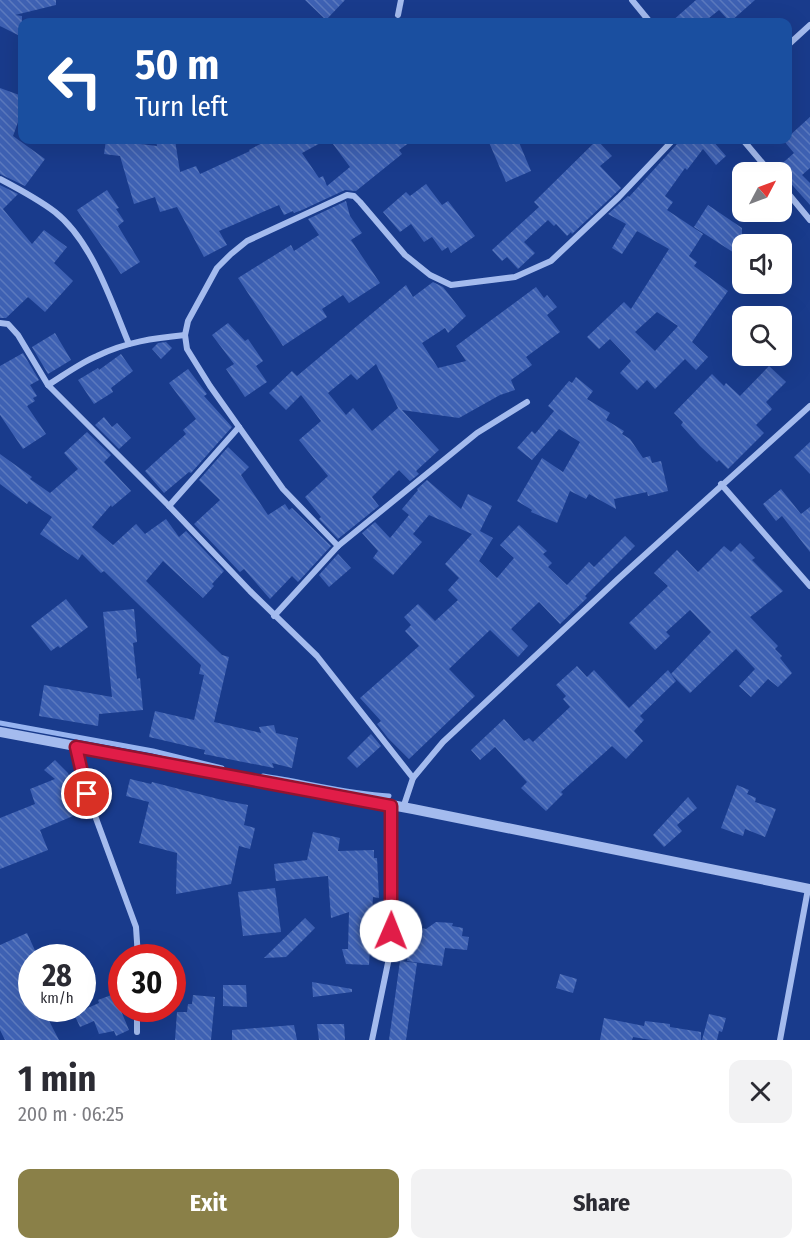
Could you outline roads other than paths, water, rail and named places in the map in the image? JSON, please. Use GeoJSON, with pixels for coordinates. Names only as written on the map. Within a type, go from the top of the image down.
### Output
{"type":"FeatureCollection","features":[{"type":"Feature","properties":{"kind":"street"},"geometry":{"type":"LineString","coordinates":[[398,15],[401,0]]}},
{"type":"Feature","properties":{"kind":"street"},"geometry":{"type":"LineString","coordinates":[[632,0],[647,18]]}},
{"type":"Feature","properties":{"kind":"street"},"geometry":{"type":"LineString","coordinates":[[792,41],[810,25]]}},
{"type":"Feature","properties":{"kind":"street"},"geometry":{"type":"LineString","coordinates":[[338,546],[283,489],[187,349],[185,335],[188,321],[217,268],[247,241],[347,195],[354,196],[405,255],[430,276],[451,285],[515,277],[551,261],[619,197],[669,144]]}},
{"type":"Feature","properties":{"kind":"street"},"geometry":{"type":"LineString","coordinates":[[746,144],[762,162]]}},
{"type":"Feature","properties":{"kind":"street"},"geometry":{"type":"LineString","coordinates":[[0,179],[56,213],[75,231],[88,251],[129,344]]}},
{"type":"Feature","properties":{"kind":"street"},"geometry":{"type":"LineString","coordinates":[[792,198],[810,220]]}},
{"type":"Feature","properties":{"kind":"street"},"geometry":{"type":"LineString","coordinates":[[0,323],[8,324],[18,335],[48,385],[169,506],[274,616],[317,656],[413,778]]}},
{"type":"Feature","properties":{"kind":"street"},"geometry":{"type":"LineString","coordinates":[[48,385],[97,356],[129,344],[152,338],[185,335]]}},
{"type":"Feature","properties":{"kind":"street"},"geometry":{"type":"LineString","coordinates":[[274,616],[338,546],[477,433],[527,402]]}},
{"type":"Feature","properties":{"kind":"street"},"geometry":{"type":"LineString","coordinates":[[403,808],[413,778],[424,762],[451,735],[721,484],[810,406]]}},
{"type":"Feature","properties":{"kind":"street"},"geometry":{"type":"LineString","coordinates":[[169,506],[239,427]]}},
{"type":"Feature","properties":{"kind":"street"},"geometry":{"type":"LineString","coordinates":[[721,484],[810,586]]}},
{"type":"Feature","properties":{"kind":"street"},"geometry":{"type":"LineString","coordinates":[[0,732],[403,808],[809,889],[780,1040]]}},
{"type":"Feature","properties":{"kind":"street"},"geometry":{"type":"LineString","coordinates":[[76,747],[87,794],[136,927],[137,944]]}},
{"type":"Feature","properties":{"kind":"street"},"geometry":{"type":"LineString","coordinates":[[372,1040],[390,952],[391,806]]}},
{"type":"Feature","properties":{"kind":"street"},"geometry":{"type":"LineString","coordinates":[[137,1022],[137,1032]]}},
{"type":"Feature","properties":{"kind":"waterway"},"geometry":{"type":"LineString","coordinates":[[0,723],[153,751],[222,768]]}},
{"type":"Feature","properties":{"kind":"waterway"},"geometry":{"type":"LineString","coordinates":[[263,776],[358,793],[389,796]]}}]}
